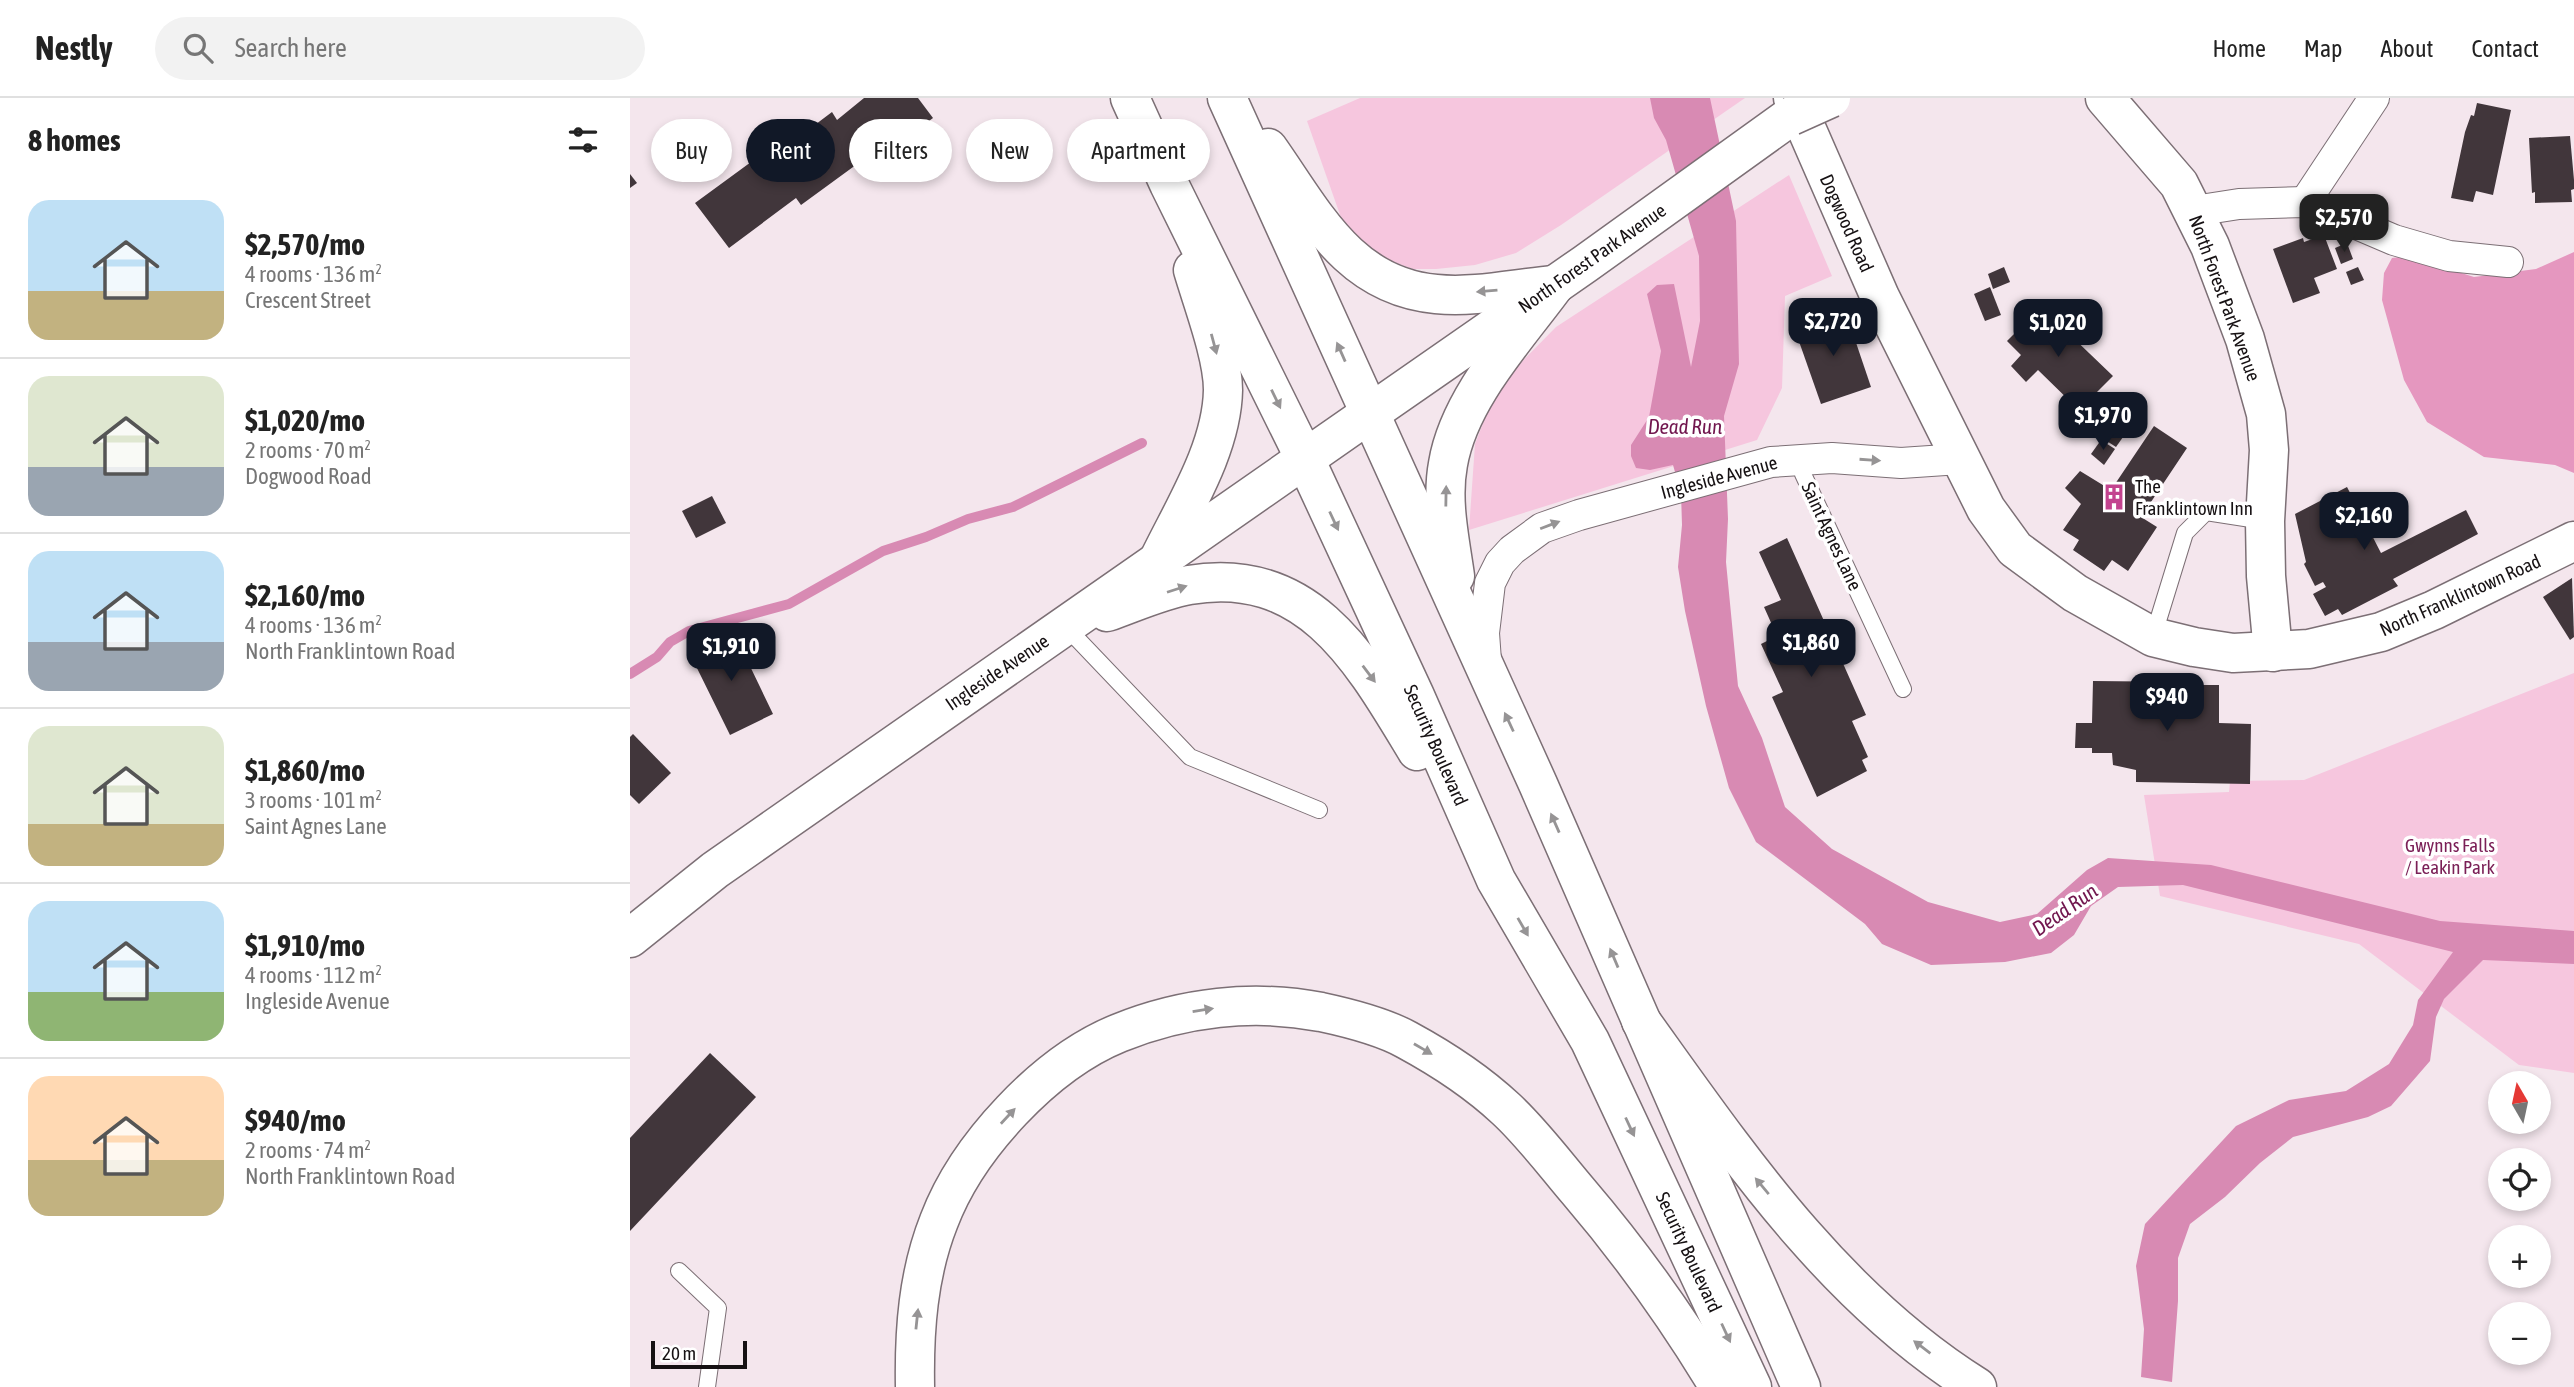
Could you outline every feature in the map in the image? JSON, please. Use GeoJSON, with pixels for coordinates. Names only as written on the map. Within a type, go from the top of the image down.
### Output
{"type":"FeatureCollection","features":[{"type":"Feature","properties":{"kind":"main road","name":"Security Boulevard"},"geometry":{"type":"LineString","coordinates":[[1130,98],[1306,459],[1496,880],[1590,1041],[1752,1387]]}},
{"type":"Feature","properties":{"kind":"main road"},"geometry":{"type":"LineString","coordinates":[[1229,98],[1342,251],[1371,274],[1400,288],[1438,294],[1570,275]]}},
{"type":"Feature","properties":{"kind":"main road"},"geometry":{"type":"LineString","coordinates":[[1229,98],[1573,862],[1801,1387]]}},
{"type":"Feature","properties":{"kind":"main road","name":"North Forest Park Avenue"},"geometry":{"type":"LineString","coordinates":[[1369,414],[1570,275],[1799,104],[1831,98]]}},
{"type":"Feature","properties":{"kind":"main road","name":"North Forest Park Avenue"},"geometry":{"type":"LineString","coordinates":[[2105,98],[2179,184],[2210,246],[2245,339],[2266,414],[2269,450],[2265,521],[2266,576],[2273,652]]}},
{"type":"Feature","properties":{"kind":"main road","name":"Dogwood Road"},"geometry":{"type":"LineString","coordinates":[[1799,104],[1880,297],[1960,459]]}},
{"type":"Feature","properties":{"kind":"main road"},"geometry":{"type":"LineString","coordinates":[[1158,561],[1210,455],[1223,389],[1217,356],[1170,184]]}},
{"type":"Feature","properties":{"kind":"main road"},"geometry":{"type":"LineString","coordinates":[[1459,612],[1446,502],[1448,463],[1460,425],[1478,391],[1570,275]]}},
{"type":"Feature","properties":{"kind":"main road","name":"Ingleside Avenue"},"geometry":{"type":"LineString","coordinates":[[630,938],[736,855],[1369,414]]}},
{"type":"Feature","properties":{"kind":"main road","name":"North Franklintown Road"},"geometry":{"type":"LineString","coordinates":[[1960,459],[1986,509],[2015,549],[2075,593],[2153,637],[2233,653],[2273,652],[2333,645],[2381,632],[2434,610],[2574,541]]}},
{"type":"Feature","properties":{"kind":"main road"},"geometry":{"type":"LineString","coordinates":[[1065,625],[1187,586],[1224,582],[1258,586],[1295,600],[1326,623],[1372,677],[1496,880]]}},
{"type":"Feature","properties":{"kind":"main road"},"geometry":{"type":"LineString","coordinates":[[915,1387],[914,1341],[921,1282],[939,1220],[968,1164],[1007,1115],[1062,1065],[1118,1033],[1182,1013],[1230,1006],[1296,1007],[1344,1017],[1404,1038],[1460,1072],[1507,1110],[1622,1241],[1686,1332],[1719,1387]]}},
{"type":"Feature","properties":{"kind":"main road"},"geometry":{"type":"LineString","coordinates":[[1641,1021],[1747,1168],[1829,1265],[1873,1308],[1977,1387]]}},
{"type":"Feature","properties":{"kind":"street"},"geometry":{"type":"LineString","coordinates":[[2305,202],[2374,98]]}},
{"type":"Feature","properties":{"kind":"street"},"geometry":{"type":"LineString","coordinates":[[2194,211],[2239,204],[2305,202],[2394,240],[2449,256],[2508,262]]}},
{"type":"Feature","properties":{"kind":"street","name":"Ingleside Avenue"},"geometry":{"type":"LineString","coordinates":[[1487,675],[1484,633],[1490,583],[1498,567],[1512,550],[1542,528],[1578,515],[1771,462],[1802,466],[1832,458],[1901,463],[1960,459]]}},
{"type":"Feature","properties":{"kind":"lane","name":"Saint Agnes Lane"},"geometry":{"type":"LineString","coordinates":[[1802,466],[1903,689]]}},
{"type":"Feature","properties":{"kind":"lane"},"geometry":{"type":"LineString","coordinates":[[2153,637],[2185,533],[2206,512],[2265,521]]}},
{"type":"Feature","properties":{"kind":"lane"},"geometry":{"type":"LineString","coordinates":[[1065,625],[1190,757],[1320,810]]}},
{"type":"Feature","properties":{"kind":"lane"},"geometry":{"type":"LineString","coordinates":[[678,1271],[718,1308],[707,1387]]}},
{"type":"Feature","properties":{"kind":"green space"},"geometry":{"type":"Polygon","coordinates":[[[1360,98],[1745,98],[1516,253],[1475,265],[1413,269],[1385,259],[1345,229],[1307,121],[1360,98]]]}},
{"type":"Feature","properties":{"kind":"green space"},"geometry":{"type":"Polygon","coordinates":[[[1789,175],[1832,276],[1785,296],[1782,388],[1757,440],[1469,530],[1475,444],[1497,387],[1556,327],[1789,175]]]}},
{"type":"Feature","properties":{"kind":"green space","name":"Gwynns Falls / Leakin Park"},"geometry":{"type":"Polygon","coordinates":[[[2574,673],[2574,1073],[2519,1065],[2359,944],[2160,896],[2144,795],[2229,792],[2230,781],[2304,780],[2574,673]]]}},
{"type":"Feature","properties":{"kind":"shaded area"},"geometry":{"type":"Polygon","coordinates":[[[2574,252],[2574,473],[2555,465],[2484,457],[2427,422],[2404,380],[2382,300],[2384,273],[2392,258],[2408,256],[2474,277],[2536,269],[2574,252]]]}},
{"type":"Feature","properties":{"kind":"water","name":"Dead Run"},"geometry":{"type":"Polygon","coordinates":[[[1650,98],[1710,98],[1736,221],[1739,364],[1724,416],[1728,519],[1726,562],[1738,686],[1762,738],[1785,807],[1832,849],[1928,902],[2000,922],[2037,914],[2087,870],[2108,858],[2211,865],[2440,921],[2574,931],[2574,964],[2483,960],[2444,999],[2436,1017],[2430,1061],[2391,1106],[2368,1117],[2293,1137],[2190,1224],[2178,1258],[2172,1382],[2141,1377],[2144,1329],[2136,1266],[2145,1224],[2236,1126],[2289,1100],[2346,1091],[2389,1064],[2413,1025],[2418,1000],[2453,952],[2183,885],[2118,887],[2091,906],[2074,935],[2051,953],[2005,962],[1931,965],[1882,944],[1865,924],[1756,842],[1729,788],[1706,706],[1685,611],[1678,567],[1682,525],[1681,493],[1673,465],[1650,470],[1636,468],[1631,456],[1631,445],[1649,417],[1661,351],[1647,294],[1657,285],[1674,284],[1691,367],[1700,321],[1699,256],[1666,140],[1654,118],[1650,98]]]}},
{"type":"Feature","properties":{"kind":"building"},"geometry":{"type":"Polygon","coordinates":[[[864,98],[918,98],[933,118],[849,119],[849,170],[835,180],[835,119],[823,119],[832,112],[837,120],[864,98]]]}},
{"type":"Feature","properties":{"kind":"building"},"geometry":{"type":"Polygon","coordinates":[[[2477,103],[2511,110],[2493,195],[2476,191],[2473,202],[2451,198],[2465,132],[2471,115],[2474,116],[2477,103]]]}},
{"type":"Feature","properties":{"kind":"building"},"geometry":{"type":"Polygon","coordinates":[[[2570,136],[2574,180],[2572,202],[2535,203],[2529,138],[2570,136]]]}},
{"type":"Feature","properties":{"kind":"building"},"geometry":{"type":"Polygon","coordinates":[[[746,166],[746,182],[832,182],[801,205],[796,198],[729,248],[695,203],[724,182],[732,182],[732,176],[746,166]]]}},
{"type":"Feature","properties":{"kind":"building"},"geometry":{"type":"Polygon","coordinates":[[[630,174],[637,183],[630,188],[630,174]]]}},
{"type":"Feature","properties":{"kind":"building"},"geometry":{"type":"Polygon","coordinates":[[[2324,235],[2337,269],[2314,278],[2320,293],[2293,303],[2273,249],[2303,238],[2304,242],[2324,235]]]}},
{"type":"Feature","properties":{"kind":"building"},"geometry":{"type":"Polygon","coordinates":[[[2347,243],[2353,259],[2341,264],[2335,248],[2347,243]]]}},
{"type":"Feature","properties":{"kind":"building"},"geometry":{"type":"Polygon","coordinates":[[[2004,267],[2010,282],[1993,289],[1988,274],[2004,267]]]}},
{"type":"Feature","properties":{"kind":"building"},"geometry":{"type":"Polygon","coordinates":[[[2358,267],[2364,280],[2351,285],[2346,272],[2358,267]]]}},
{"type":"Feature","properties":{"kind":"building"},"geometry":{"type":"Polygon","coordinates":[[[1990,287],[2001,315],[1985,321],[1974,294],[1990,287]]]}},
{"type":"Feature","properties":{"kind":"building"},"geometry":{"type":"Polygon","coordinates":[[[2041,307],[2113,376],[2079,410],[2038,370],[2026,382],[2011,366],[2021,355],[2007,341],[2041,307]]]}},
{"type":"Feature","properties":{"kind":"building"},"geometry":{"type":"Polygon","coordinates":[[[1846,313],[1871,387],[1821,404],[1795,330],[1846,313]]]}},
{"type":"Feature","properties":{"kind":"building"},"geometry":{"type":"Polygon","coordinates":[[[2120,405],[2137,417],[2116,447],[2099,436],[2120,405]]]}},
{"type":"Feature","properties":{"kind":"building","name":"The Franklintown Inn"},"geometry":{"type":"Polygon","coordinates":[[[2154,426],[2187,448],[2141,517],[2157,527],[2128,571],[2112,560],[2104,571],[2073,550],[2079,540],[2063,530],[2081,504],[2065,488],[2080,471],[2111,490],[2154,426]]]}},
{"type":"Feature","properties":{"kind":"building"},"geometry":{"type":"Polygon","coordinates":[[[2101,440],[2115,449],[2104,465],[2091,454],[2101,440]]]}},
{"type":"Feature","properties":{"kind":"building"},"geometry":{"type":"Polygon","coordinates":[[[2347,487],[2381,553],[2466,510],[2478,534],[2393,579],[2398,586],[2342,615],[2338,609],[2325,616],[2313,594],[2326,587],[2323,582],[2315,586],[2304,564],[2306,562],[2295,514],[2347,487]]]}},
{"type":"Feature","properties":{"kind":"building"},"geometry":{"type":"Polygon","coordinates":[[[712,496],[726,523],[696,538],[682,511],[712,496]]]}},
{"type":"Feature","properties":{"kind":"building"},"geometry":{"type":"Polygon","coordinates":[[[1787,538],[1866,715],[1852,721],[1868,757],[1862,760],[1867,771],[1817,797],[1772,697],[1783,692],[1761,644],[1777,636],[1764,607],[1781,600],[1759,552],[1787,538]]]}},
{"type":"Feature","properties":{"kind":"building"},"geometry":{"type":"Polygon","coordinates":[[[2572,578],[2574,637],[2570,640],[2543,597],[2572,578]]]}},
{"type":"Feature","properties":{"kind":"building"},"geometry":{"type":"Polygon","coordinates":[[[735,635],[773,714],[730,735],[694,662],[696,661],[689,646],[710,636],[714,645],[735,635]]]}},
{"type":"Feature","properties":{"kind":"building"},"geometry":{"type":"Polygon","coordinates":[[[2093,681],[2193,682],[2193,685],[2219,685],[2219,723],[2251,724],[2250,784],[2136,782],[2136,770],[2113,765],[2112,753],[2092,753],[2092,748],[2075,748],[2076,723],[2092,723],[2093,681]]]}},
{"type":"Feature","properties":{"kind":"building"},"geometry":{"type":"Polygon","coordinates":[[[633,734],[671,773],[639,804],[630,795],[630,737],[633,734]]]}},
{"type":"Feature","properties":{"kind":"building"},"geometry":{"type":"Polygon","coordinates":[[[710,1053],[756,1097],[630,1231],[630,1138],[710,1053]]]}},
{"type":"Feature","properties":{"kind":"waterway"},"geometry":{"type":"LineString","coordinates":[[630,674],[657,657],[670,642],[689,631],[789,604],[883,551],[968,519],[1013,507],[1142,443]]}},
{"type":"Feature","properties":{"kind":"place","name":"The Franklintown Inn"},"geometry":{"type":"Point","coordinates":[2114,497]}}]}
